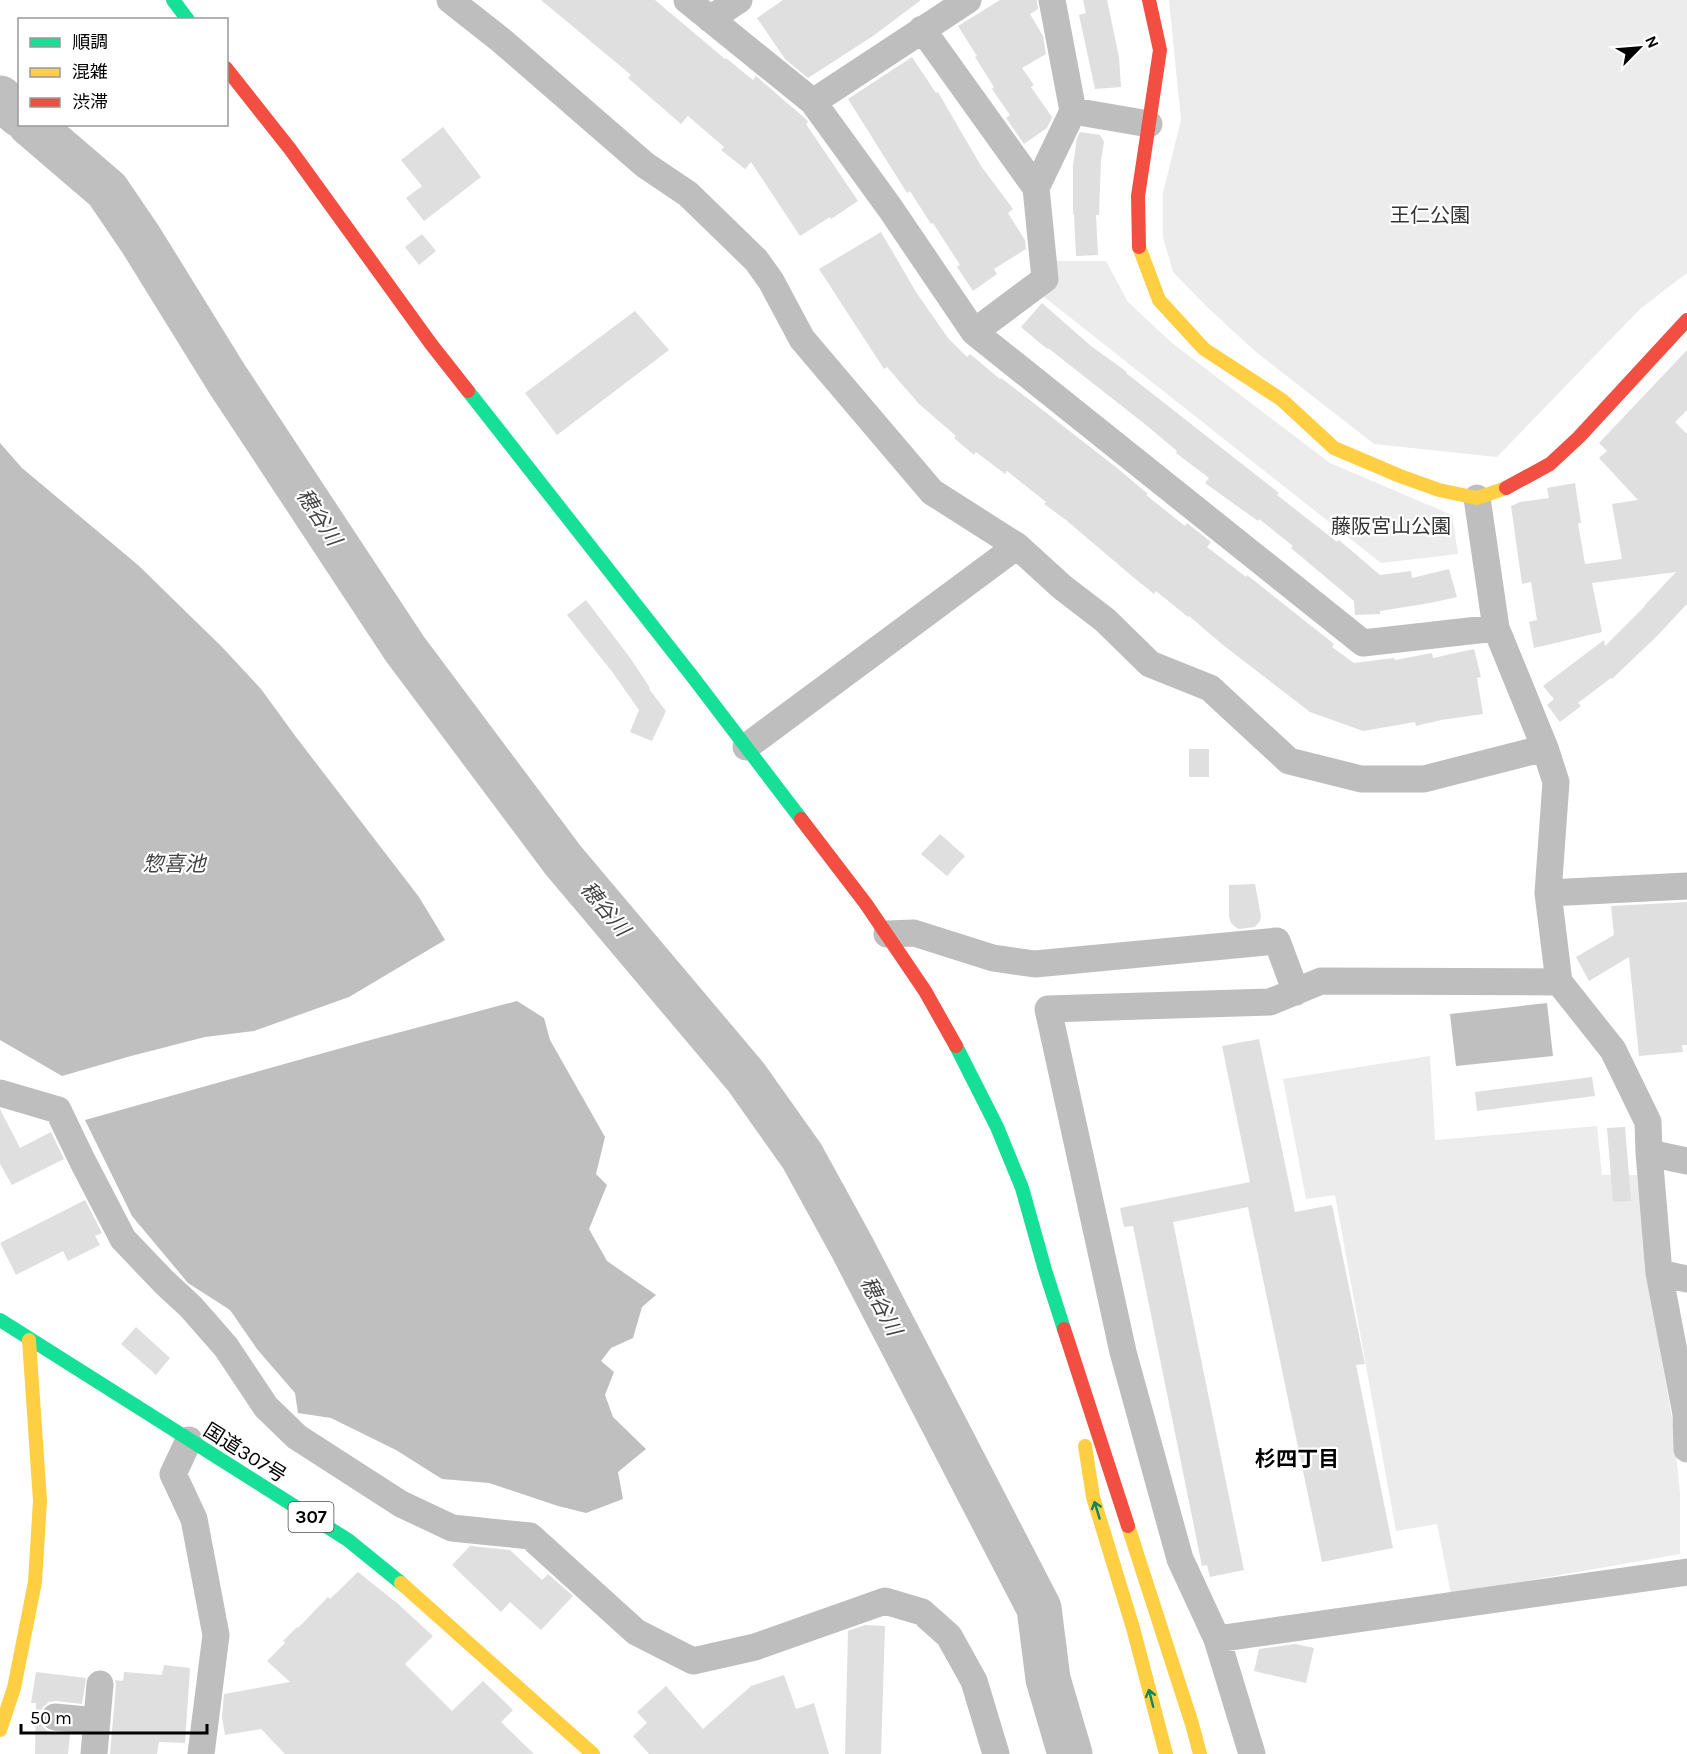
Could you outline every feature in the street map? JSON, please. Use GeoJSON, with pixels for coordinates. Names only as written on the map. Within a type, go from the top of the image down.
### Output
{"type":"FeatureCollection","features":[{"type":"Feature","properties":{"kind":"main road"},"geometry":{"type":"LineString","coordinates":[[173,0],[186,18]]}},
{"type":"Feature","properties":{"kind":"main road"},"geometry":{"type":"LineString","coordinates":[[1149,0],[1160,50],[1138,196],[1139,247],[1159,300],[1204,349],[1282,400],[1334,448],[1439,490],[1477,498],[1513,485],[1550,464],[1582,434],[1687,320]]}},
{"type":"Feature","properties":{"kind":"main road"},"geometry":{"type":"LineString","coordinates":[[228,71],[290,149],[431,344],[693,676],[866,904],[925,992],[974,1080],[997,1127],[1022,1188],[1045,1270],[1200,1754]]}},
{"type":"Feature","properties":{"kind":"main road","name":"国道307号"},"geometry":{"type":"LineString","coordinates":[[0,1320],[348,1540],[409,1589],[593,1754]]}},
{"type":"Feature","properties":{"kind":"main road"},"geometry":{"type":"LineString","coordinates":[[1066,1335],[1110,1427]]}},
{"type":"Feature","properties":{"kind":"main road"},"geometry":{"type":"LineString","coordinates":[[1066,1335],[1093,1497],[1133,1628],[1166,1754]]}},
{"type":"Feature","properties":{"kind":"main road"},"geometry":{"type":"LineString","coordinates":[[0,1730],[14,1688],[35,1582],[40,1501],[29,1340]]}},
{"type":"Feature","properties":{"kind":"street"},"geometry":{"type":"LineString","coordinates":[[450,0],[502,41],[645,165],[688,194],[756,260],[771,281],[802,339],[932,492],[1017,546],[1062,587],[1105,620],[1150,664],[1210,688],[1288,761],[1361,779],[1424,779],[1545,748]]}},
{"type":"Feature","properties":{"kind":"street"},"geometry":{"type":"LineString","coordinates":[[687,0],[813,102],[890,208],[974,332],[1363,644],[1496,628]]}},
{"type":"Feature","properties":{"kind":"street"},"geometry":{"type":"LineString","coordinates":[[710,19],[739,0]]}},
{"type":"Feature","properties":{"kind":"street"},"geometry":{"type":"LineString","coordinates":[[813,102],[968,0]]}},
{"type":"Feature","properties":{"kind":"street"},"geometry":{"type":"LineString","coordinates":[[1036,188],[1073,111],[1052,0]]}},
{"type":"Feature","properties":{"kind":"street"},"geometry":{"type":"LineString","coordinates":[[922,30],[1036,188],[1045,279],[974,332]]}},
{"type":"Feature","properties":{"kind":"street"},"geometry":{"type":"LineString","coordinates":[[1073,111],[1149,124]]}},
{"type":"Feature","properties":{"kind":"street"},"geometry":{"type":"LineString","coordinates":[[1477,498],[1496,628],[1545,748],[1556,782],[1548,893],[1559,982],[1613,1050],[1648,1122],[1659,1273],[1686,1414],[1687,1449]]}},
{"type":"Feature","properties":{"kind":"street"},"geometry":{"type":"LineString","coordinates":[[746,747],[1017,546]]}},
{"type":"Feature","properties":{"kind":"street"},"geometry":{"type":"LineString","coordinates":[[1548,893],[1687,886]]}},
{"type":"Feature","properties":{"kind":"street"},"geometry":{"type":"LineString","coordinates":[[887,934],[914,933],[993,958],[1035,964],[1277,941],[1296,992]]}},
{"type":"Feature","properties":{"kind":"street"},"geometry":{"type":"LineString","coordinates":[[1252,1754],[1217,1639],[1180,1559],[1123,1352],[1048,1009],[1270,1002],[1321,981],[1559,982]]}},
{"type":"Feature","properties":{"kind":"street"},"geometry":{"type":"LineString","coordinates":[[0,1093],[58,1110],[81,1160],[123,1239],[191,1307],[226,1347],[266,1407],[297,1437],[401,1504],[452,1528],[530,1536],[636,1632],[693,1661],[755,1647],[885,1601],[922,1612],[949,1636],[974,1681],[996,1754]]}},
{"type":"Feature","properties":{"kind":"street"},"geometry":{"type":"LineString","coordinates":[[1649,1153],[1687,1161]]}},
{"type":"Feature","properties":{"kind":"street"},"geometry":{"type":"LineString","coordinates":[[1659,1273],[1687,1279]]}},
{"type":"Feature","properties":{"kind":"street"},"geometry":{"type":"LineString","coordinates":[[189,1440],[173,1474],[194,1519],[216,1635],[201,1754]]}},
{"type":"Feature","properties":{"kind":"street"},"geometry":{"type":"LineString","coordinates":[[1217,1639],[1687,1572]]}},
{"type":"Feature","properties":{"kind":"street"},"geometry":{"type":"LineString","coordinates":[[94,1754],[100,1684]]}},
{"type":"Feature","properties":{"kind":"street"},"geometry":{"type":"LineString","coordinates":[[56,1717],[97,1721]]}},
{"type":"Feature","properties":{"kind":"green space","name":"王仁公園"},"geometry":{"type":"Polygon","coordinates":[[[1169,0],[1687,0],[1687,273],[1640,309],[1497,457],[1374,444],[1256,352],[1173,272],[1163,237],[1163,193],[1181,120],[1169,0]]]}},
{"type":"Feature","properties":{"kind":"green space","name":"藤阪宮山公園"},"geometry":{"type":"Polygon","coordinates":[[[1053,261],[1106,261],[1128,302],[1172,343],[1330,463],[1452,515],[1458,554],[1381,563],[1043,296],[1053,261]]]}},
{"type":"Feature","properties":{"kind":"green space"},"geometry":{"type":"Polygon","coordinates":[[[1430,1056],[1435,1140],[1597,1126],[1602,1175],[1639,1175],[1649,1286],[1674,1430],[1680,1494],[1680,1554],[1451,1594],[1437,1524],[1396,1531],[1335,1195],[1306,1199],[1283,1079],[1430,1056]]]}},
{"type":"Feature","properties":{"kind":"water","name":"惣喜池"},"geometry":{"type":"Polygon","coordinates":[[[0,443],[22,468],[138,565],[222,647],[261,689],[419,897],[445,940],[349,997],[254,1031],[205,1037],[62,1076],[0,1040],[0,443]]]}},
{"type":"Feature","properties":{"kind":"water"},"geometry":{"type":"Polygon","coordinates":[[[517,1001],[544,1018],[550,1040],[605,1137],[596,1174],[607,1185],[589,1229],[607,1261],[656,1295],[642,1307],[633,1338],[611,1348],[601,1361],[614,1372],[605,1395],[613,1417],[646,1449],[618,1472],[623,1499],[586,1513],[489,1483],[442,1479],[396,1450],[331,1418],[298,1413],[295,1393],[257,1349],[230,1310],[188,1283],[132,1216],[85,1120],[517,1001]]]}},
{"type":"Feature","properties":{"kind":"water"},"geometry":{"type":"Polygon","coordinates":[[[1547,1003],[1553,1056],[1456,1066],[1450,1014],[1547,1003]]]}},
{"type":"Feature","properties":{"kind":"building"},"geometry":{"type":"Polygon","coordinates":[[[541,0],[655,0],[725,59],[753,80],[756,76],[807,120],[806,124],[858,201],[800,236],[751,162],[745,169],[721,150],[724,147],[688,116],[681,124],[628,78],[631,75],[541,0]]]}},
{"type":"Feature","properties":{"kind":"building"},"geometry":{"type":"Polygon","coordinates":[[[783,0],[921,0],[873,36],[808,78],[785,59],[757,18],[783,0]]]}},
{"type":"Feature","properties":{"kind":"building"},"geometry":{"type":"Polygon","coordinates":[[[1000,0],[1037,0],[1038,9],[1030,14],[1043,36],[1046,54],[1022,68],[1034,85],[1031,87],[1052,117],[1047,128],[1024,144],[1006,118],[1010,115],[992,89],[994,87],[958,26],[1000,0]]]}},
{"type":"Feature","properties":{"kind":"building"},"geometry":{"type":"Polygon","coordinates":[[[1083,0],[1107,0],[1119,57],[1121,87],[1095,89],[1079,15],[1086,13],[1083,0]]]}},
{"type":"Feature","properties":{"kind":"building"},"geometry":{"type":"Polygon","coordinates":[[[912,57],[936,93],[938,92],[981,166],[1013,209],[1008,213],[1025,240],[1026,249],[994,269],[997,274],[973,291],[957,267],[960,265],[933,223],[931,224],[910,191],[907,193],[848,99],[912,57]]]}},
{"type":"Feature","properties":{"kind":"building"},"geometry":{"type":"Polygon","coordinates":[[[443,127],[481,177],[424,221],[406,198],[422,186],[401,160],[443,127]]]}},
{"type":"Feature","properties":{"kind":"building"},"geometry":{"type":"Polygon","coordinates":[[[1080,132],[1100,135],[1104,142],[1099,215],[1096,215],[1098,255],[1076,256],[1073,166],[1080,132]]]}},
{"type":"Feature","properties":{"kind":"building"},"geometry":{"type":"Polygon","coordinates":[[[881,232],[916,292],[948,338],[967,357],[970,354],[1117,468],[1185,526],[1187,523],[1211,542],[1207,547],[1246,577],[1247,575],[1334,644],[1332,647],[1354,663],[1394,658],[1395,660],[1432,653],[1433,658],[1474,649],[1481,677],[1477,678],[1483,714],[1416,726],[1415,722],[1363,731],[1310,712],[1156,591],[1154,594],[1007,471],[1005,474],[976,452],[974,455],[919,404],[887,367],[884,369],[819,269],[881,232]]]}},
{"type":"Feature","properties":{"kind":"building"},"geometry":{"type":"Polygon","coordinates":[[[422,234],[436,251],[419,265],[405,247],[422,234]]]}},
{"type":"Feature","properties":{"kind":"building"},"geometry":{"type":"Polygon","coordinates":[[[1042,303],[1091,346],[1127,372],[1279,493],[1277,495],[1337,542],[1339,540],[1380,575],[1411,571],[1412,578],[1449,569],[1457,597],[1380,611],[1380,614],[1355,615],[1354,601],[1291,548],[1293,546],[1259,519],[1258,521],[1205,483],[1209,478],[1176,453],[1177,451],[1146,425],[1021,327],[1042,303]]]}},
{"type":"Feature","properties":{"kind":"building"},"geometry":{"type":"Polygon","coordinates":[[[635,311],[669,350],[557,435],[525,393],[635,311]]]}},
{"type":"Feature","properties":{"kind":"building"},"geometry":{"type":"Polygon","coordinates":[[[1687,350],[1687,410],[1675,422],[1687,434],[1687,604],[1612,679],[1578,703],[1581,706],[1560,722],[1547,705],[1554,699],[1543,686],[1604,640],[1605,646],[1676,572],[1592,583],[1602,632],[1534,648],[1529,622],[1537,620],[1531,582],[1522,584],[1511,506],[1520,502],[1549,498],[1547,488],[1575,483],[1581,523],[1578,523],[1585,564],[1622,559],[1612,504],[1638,500],[1599,458],[1607,451],[1599,443],[1687,350]]]}},
{"type":"Feature","properties":{"kind":"building"},"geometry":{"type":"Polygon","coordinates":[[[586,600],[631,659],[649,689],[666,711],[652,741],[630,732],[639,710],[567,615],[586,600]]]}},
{"type":"Feature","properties":{"kind":"building"},"geometry":{"type":"Polygon","coordinates":[[[1189,749],[1209,749],[1209,777],[1189,777],[1189,749]]]}},
{"type":"Feature","properties":{"kind":"building"},"geometry":{"type":"Polygon","coordinates":[[[940,834],[965,856],[947,876],[921,854],[940,834]]]}},
{"type":"Feature","properties":{"kind":"building"},"geometry":{"type":"Polygon","coordinates":[[[1255,884],[1260,921],[1255,927],[1238,929],[1231,923],[1229,917],[1229,885],[1255,884]]]}},
{"type":"Feature","properties":{"kind":"building"},"geometry":{"type":"Polygon","coordinates":[[[1687,902],[1687,1045],[1682,1045],[1683,1052],[1639,1056],[1629,957],[1589,981],[1576,957],[1614,935],[1611,906],[1687,902]]]}},
{"type":"Feature","properties":{"kind":"building"},"geometry":{"type":"Polygon","coordinates":[[[1259,1039],[1295,1212],[1332,1205],[1365,1364],[1356,1365],[1393,1548],[1322,1562],[1248,1207],[1173,1222],[1244,1570],[1210,1577],[1207,1565],[1202,1566],[1133,1226],[1124,1227],[1120,1208],[1250,1182],[1222,1046],[1259,1039]]]}},
{"type":"Feature","properties":{"kind":"building"},"geometry":{"type":"Polygon","coordinates":[[[1592,1077],[1595,1096],[1477,1111],[1475,1092],[1592,1077]]]}},
{"type":"Feature","properties":{"kind":"building"},"geometry":{"type":"Polygon","coordinates":[[[0,1109],[20,1148],[51,1132],[64,1159],[12,1185],[0,1164],[0,1109]]]}},
{"type":"Feature","properties":{"kind":"building"},"geometry":{"type":"Polygon","coordinates":[[[1625,1127],[1631,1201],[1613,1202],[1607,1128],[1625,1127]]]}},
{"type":"Feature","properties":{"kind":"building"},"geometry":{"type":"Polygon","coordinates":[[[85,1200],[102,1233],[95,1236],[100,1245],[68,1261],[63,1251],[16,1275],[0,1243],[85,1200]]]}},
{"type":"Feature","properties":{"kind":"building"},"geometry":{"type":"Polygon","coordinates":[[[136,1327],[170,1358],[156,1375],[121,1344],[136,1327]]]}},
{"type":"Feature","properties":{"kind":"building"},"geometry":{"type":"Polygon","coordinates":[[[470,1546],[510,1550],[542,1580],[548,1574],[573,1596],[541,1630],[510,1602],[501,1612],[452,1565],[470,1546]]]}},
{"type":"Feature","properties":{"kind":"building"},"geometry":{"type":"Polygon","coordinates":[[[358,1572],[433,1636],[405,1664],[452,1711],[483,1681],[513,1710],[501,1722],[534,1754],[285,1754],[261,1729],[225,1735],[222,1717],[224,1694],[290,1682],[267,1661],[297,1627],[358,1572]]]}},
{"type":"Feature","properties":{"kind":"building"},"geometry":{"type":"Polygon","coordinates":[[[865,1625],[885,1626],[881,1754],[845,1754],[848,1631],[865,1625]]]}},
{"type":"Feature","properties":{"kind":"building"},"geometry":{"type":"Polygon","coordinates":[[[1295,1644],[1314,1648],[1306,1683],[1254,1671],[1259,1649],[1295,1644]]]}},
{"type":"Feature","properties":{"kind":"building"},"geometry":{"type":"Polygon","coordinates":[[[164,1665],[190,1668],[185,1743],[159,1742],[157,1754],[110,1754],[115,1680],[123,1681],[124,1672],[162,1675],[164,1665]]]}},
{"type":"Feature","properties":{"kind":"building"},"geometry":{"type":"Polygon","coordinates":[[[36,1672],[86,1678],[82,1704],[49,1702],[39,1715],[40,1723],[46,1730],[70,1734],[68,1754],[35,1754],[36,1703],[31,1703],[36,1672]]]}},
{"type":"Feature","properties":{"kind":"building"},"geometry":{"type":"Polygon","coordinates":[[[784,1675],[796,1709],[814,1703],[829,1754],[649,1754],[633,1736],[647,1723],[637,1712],[666,1686],[703,1729],[751,1686],[784,1675]]]}},
{"type":"Feature","properties":{"kind":"waterway","name":"穂谷川"},"geometry":{"type":"LineString","coordinates":[[0,98],[18,113]]}},
{"type":"Feature","properties":{"kind":"waterway","name":"穂谷川"},"geometry":{"type":"LineString","coordinates":[[32,126],[107,190],[141,240],[227,379],[405,649],[563,860],[746,1077],[802,1156],[852,1247],[1039,1608],[1048,1679],[1070,1754]]}},
{"type":"Feature","properties":{"kind":"traffic: fast"},"geometry":{"type":"LineString","coordinates":[[173,0],[186,18]]}},
{"type":"Feature","properties":{"kind":"traffic: fast"},"geometry":{"type":"LineString","coordinates":[[468,391],[801,819]]}},
{"type":"Feature","properties":{"kind":"traffic: fast"},"geometry":{"type":"LineString","coordinates":[[956,1046],[997,1127],[1022,1188],[1064,1329]]}},
{"type":"Feature","properties":{"kind":"traffic: fast"},"geometry":{"type":"LineString","coordinates":[[0,1320],[348,1540],[401,1583]]}},
{"type":"Feature","properties":{"kind":"traffic: slow"},"geometry":{"type":"LineString","coordinates":[[1139,247],[1159,300],[1204,349],[1282,400],[1334,448],[1439,490],[1477,498],[1506,488]]}},
{"type":"Feature","properties":{"kind":"traffic: slow"},"geometry":{"type":"LineString","coordinates":[[0,1730],[14,1688],[35,1582],[40,1501],[29,1340]]}},
{"type":"Feature","properties":{"kind":"traffic: slow"},"geometry":{"type":"LineString","coordinates":[[1085,1446],[1093,1497],[1133,1628],[1166,1754]]}},
{"type":"Feature","properties":{"kind":"traffic: slow"},"geometry":{"type":"LineString","coordinates":[[1128,1526],[1200,1754]]}},
{"type":"Feature","properties":{"kind":"traffic: slow"},"geometry":{"type":"LineString","coordinates":[[401,1583],[593,1754]]}},
{"type":"Feature","properties":{"kind":"traffic: jam"},"geometry":{"type":"LineString","coordinates":[[1139,247],[1138,196],[1160,50],[1149,0]]}},
{"type":"Feature","properties":{"kind":"traffic: jam"},"geometry":{"type":"LineString","coordinates":[[228,71],[290,149],[431,344],[468,391]]}},
{"type":"Feature","properties":{"kind":"traffic: jam"},"geometry":{"type":"LineString","coordinates":[[1506,488],[1550,464],[1579,437],[1687,320]]}},
{"type":"Feature","properties":{"kind":"traffic: jam"},"geometry":{"type":"LineString","coordinates":[[801,819],[866,904],[925,991],[956,1046]]}},
{"type":"Feature","properties":{"kind":"traffic: jam"},"geometry":{"type":"LineString","coordinates":[[1064,1329],[1128,1526]]}},
{"type":"Feature","properties":{"kind":"district","name":"杉四丁目"},"geometry":{"type":"Point","coordinates":[1297,1459]}}]}
